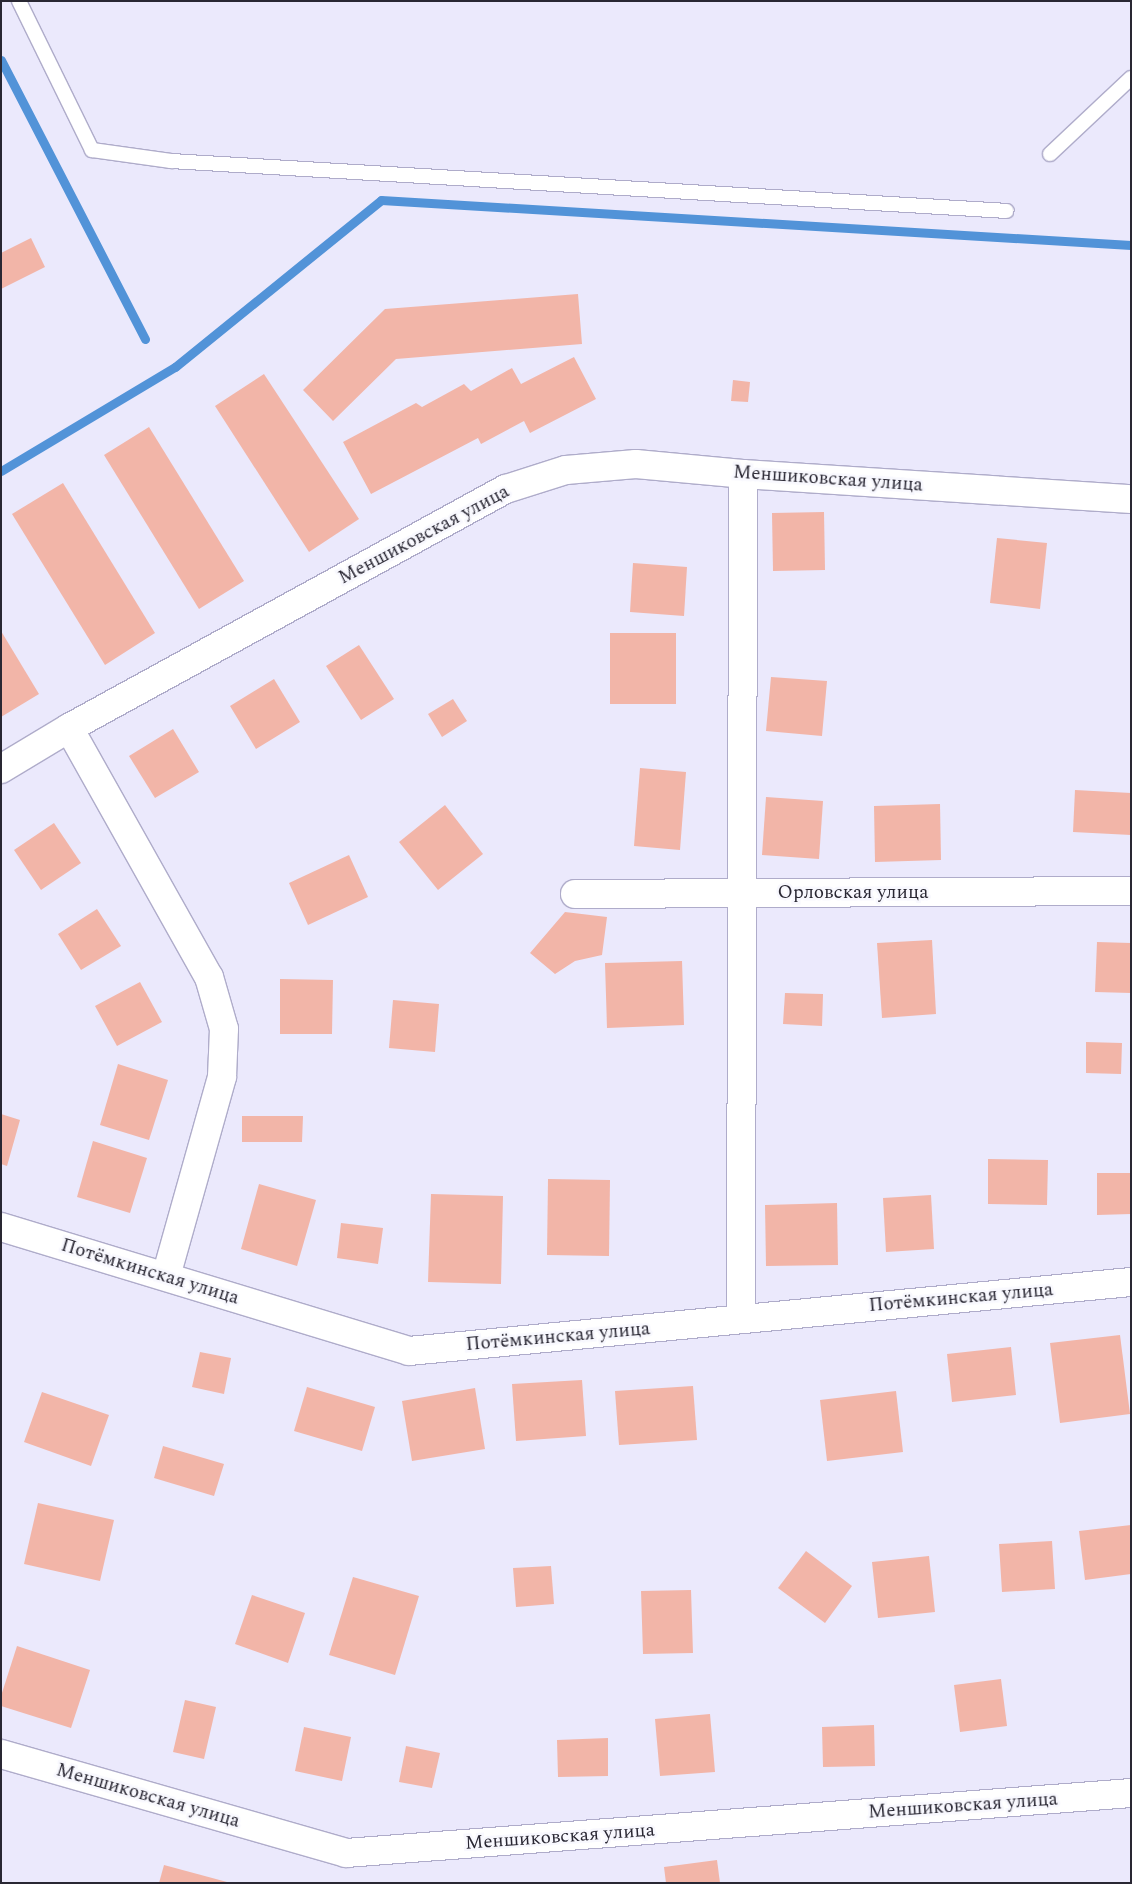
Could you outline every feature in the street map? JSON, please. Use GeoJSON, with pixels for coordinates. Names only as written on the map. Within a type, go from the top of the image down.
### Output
{"type":"FeatureCollection","features":[{"type":"Feature","properties":{"kind":"street","name":"Меншиковская улица"},"geometry":{"type":"LineString","coordinates":[[1,769],[69,728],[506,489],[566,470],[636,464],[743,474],[1131,499]]}},
{"type":"Feature","properties":{"kind":"street"},"geometry":{"type":"LineString","coordinates":[[741,1319],[743,474]]}},
{"type":"Feature","properties":{"kind":"street"},"geometry":{"type":"LineString","coordinates":[[69,728],[209,977],[224,1029],[222,1078],[166,1276]]}},
{"type":"Feature","properties":{"kind":"street","name":"Орловская улица"},"geometry":{"type":"LineString","coordinates":[[576,894],[1131,891]]}},
{"type":"Feature","properties":{"kind":"street","name":"Потёмкинская улица"},"geometry":{"type":"LineString","coordinates":[[1,1227],[409,1351],[1131,1282]]}},
{"type":"Feature","properties":{"kind":"street","name":"Меншиковская улица"},"geometry":{"type":"LineString","coordinates":[[1,1754],[346,1853],[1131,1793]]}},
{"type":"Feature","properties":{"kind":"lane"},"geometry":{"type":"LineString","coordinates":[[19,1],[92,150],[170,161],[1008,211]]}},
{"type":"Feature","properties":{"kind":"lane"},"geometry":{"type":"LineString","coordinates":[[1050,154],[1131,78]]}},
{"type":"Feature","properties":{"kind":"building"},"geometry":{"type":"Polygon","coordinates":[[[31,238],[45,267],[1,289],[1,253],[31,238]]]}},
{"type":"Feature","properties":{"kind":"building"},"geometry":{"type":"Polygon","coordinates":[[[578,294],[582,344],[396,359],[333,421],[303,390],[385,309],[578,294]]]}},
{"type":"Feature","properties":{"kind":"building"},"geometry":{"type":"Polygon","coordinates":[[[574,357],[596,399],[530,433],[524,421],[481,444],[478,438],[371,494],[343,442],[416,403],[422,407],[464,384],[471,391],[512,368],[521,384],[574,357]]]}},
{"type":"Feature","properties":{"kind":"building"},"geometry":{"type":"Polygon","coordinates":[[[264,374],[359,519],[309,552],[215,406],[264,374]]]}},
{"type":"Feature","properties":{"kind":"building"},"geometry":{"type":"Polygon","coordinates":[[[733,380],[750,382],[748,402],[731,401],[733,380]]]}},
{"type":"Feature","properties":{"kind":"building"},"geometry":{"type":"Polygon","coordinates":[[[149,427],[244,581],[199,609],[104,455],[149,427]]]}},
{"type":"Feature","properties":{"kind":"building"},"geometry":{"type":"Polygon","coordinates":[[[63,483],[155,633],[105,665],[12,514],[63,483]]]}},
{"type":"Feature","properties":{"kind":"building"},"geometry":{"type":"Polygon","coordinates":[[[824,512],[825,570],[773,571],[772,513],[824,512]]]}},
{"type":"Feature","properties":{"kind":"building"},"geometry":{"type":"Polygon","coordinates":[[[997,538],[1047,543],[1040,609],[990,603],[997,538]]]}},
{"type":"Feature","properties":{"kind":"building"},"geometry":{"type":"Polygon","coordinates":[[[633,563],[687,567],[684,616],[630,612],[633,563]]]}},
{"type":"Feature","properties":{"kind":"building"},"geometry":{"type":"Polygon","coordinates":[[[1,631],[39,694],[1,717],[1,631]]]}},
{"type":"Feature","properties":{"kind":"building"},"geometry":{"type":"Polygon","coordinates":[[[610,633],[676,633],[676,704],[610,704],[610,633]]]}},
{"type":"Feature","properties":{"kind":"building"},"geometry":{"type":"Polygon","coordinates":[[[359,645],[394,699],[361,720],[326,666],[359,645]]]}},
{"type":"Feature","properties":{"kind":"building"},"geometry":{"type":"Polygon","coordinates":[[[771,677],[827,681],[822,736],[766,731],[771,677]]]}},
{"type":"Feature","properties":{"kind":"building"},"geometry":{"type":"Polygon","coordinates":[[[274,679],[300,722],[256,749],[230,706],[274,679]]]}},
{"type":"Feature","properties":{"kind":"building"},"geometry":{"type":"Polygon","coordinates":[[[453,699],[467,721],[442,737],[428,714],[453,699]]]}},
{"type":"Feature","properties":{"kind":"building"},"geometry":{"type":"Polygon","coordinates":[[[173,729],[199,772],[155,798],[129,756],[173,729]]]}},
{"type":"Feature","properties":{"kind":"building"},"geometry":{"type":"Polygon","coordinates":[[[640,768],[686,772],[680,850],[634,846],[640,768]]]}},
{"type":"Feature","properties":{"kind":"building"},"geometry":{"type":"Polygon","coordinates":[[[1075,790],[1131,793],[1131,835],[1073,832],[1075,790]]]}},
{"type":"Feature","properties":{"kind":"building"},"geometry":{"type":"Polygon","coordinates":[[[766,797],[823,801],[819,859],[762,855],[766,797]]]}},
{"type":"Feature","properties":{"kind":"building"},"geometry":{"type":"Polygon","coordinates":[[[940,804],[941,860],[875,862],[874,806],[940,804]]]}},
{"type":"Feature","properties":{"kind":"building"},"geometry":{"type":"Polygon","coordinates":[[[445,805],[483,854],[438,890],[399,842],[445,805]]]}},
{"type":"Feature","properties":{"kind":"building"},"geometry":{"type":"Polygon","coordinates":[[[54,823],[81,863],[41,890],[14,850],[54,823]]]}},
{"type":"Feature","properties":{"kind":"building"},"geometry":{"type":"Polygon","coordinates":[[[349,855],[368,897],[308,925],[289,883],[349,855]]]}},
{"type":"Feature","properties":{"kind":"building"},"geometry":{"type":"Polygon","coordinates":[[[97,909],[121,946],[81,970],[58,934],[97,909]]]}},
{"type":"Feature","properties":{"kind":"building"},"geometry":{"type":"Polygon","coordinates":[[[565,912],[607,917],[602,955],[575,961],[555,974],[530,953],[565,912]]]}},
{"type":"Feature","properties":{"kind":"building"},"geometry":{"type":"Polygon","coordinates":[[[932,940],[936,1014],[882,1018],[877,943],[932,940]]]}},
{"type":"Feature","properties":{"kind":"building"},"geometry":{"type":"Polygon","coordinates":[[[1097,942],[1131,943],[1131,993],[1095,992],[1097,942]]]}},
{"type":"Feature","properties":{"kind":"building"},"geometry":{"type":"Polygon","coordinates":[[[682,961],[684,1025],[607,1028],[605,963],[682,961]]]}},
{"type":"Feature","properties":{"kind":"building"},"geometry":{"type":"Polygon","coordinates":[[[280,979],[333,980],[332,1034],[280,1034],[280,979]]]}},
{"type":"Feature","properties":{"kind":"building"},"geometry":{"type":"Polygon","coordinates":[[[140,982],[162,1022],[117,1046],[95,1006],[140,982]]]}},
{"type":"Feature","properties":{"kind":"building"},"geometry":{"type":"Polygon","coordinates":[[[785,993],[823,994],[822,1026],[783,1024],[785,993]]]}},
{"type":"Feature","properties":{"kind":"building"},"geometry":{"type":"Polygon","coordinates":[[[393,1000],[439,1004],[435,1052],[389,1048],[393,1000]]]}},
{"type":"Feature","properties":{"kind":"building"},"geometry":{"type":"Polygon","coordinates":[[[1086,1042],[1122,1043],[1121,1074],[1086,1073],[1086,1042]]]}},
{"type":"Feature","properties":{"kind":"building"},"geometry":{"type":"Polygon","coordinates":[[[118,1064],[168,1080],[149,1140],[100,1125],[118,1064]]]}},
{"type":"Feature","properties":{"kind":"building"},"geometry":{"type":"Polygon","coordinates":[[[1,1114],[20,1120],[7,1166],[1,1164],[1,1114]]]}},
{"type":"Feature","properties":{"kind":"building"},"geometry":{"type":"Polygon","coordinates":[[[242,1116],[303,1116],[302,1142],[242,1142],[242,1116]]]}},
{"type":"Feature","properties":{"kind":"building"},"geometry":{"type":"Polygon","coordinates":[[[93,1141],[147,1158],[130,1213],[77,1197],[93,1141]]]}},
{"type":"Feature","properties":{"kind":"building"},"geometry":{"type":"Polygon","coordinates":[[[988,1159],[1048,1160],[1047,1205],[988,1204],[988,1159]]]}},
{"type":"Feature","properties":{"kind":"building"},"geometry":{"type":"Polygon","coordinates":[[[1097,1173],[1131,1173],[1131,1214],[1097,1215],[1097,1173]]]}},
{"type":"Feature","properties":{"kind":"building"},"geometry":{"type":"Polygon","coordinates":[[[548,1179],[610,1180],[609,1256],[547,1255],[548,1179]]]}},
{"type":"Feature","properties":{"kind":"building"},"geometry":{"type":"Polygon","coordinates":[[[259,1184],[316,1200],[297,1266],[241,1249],[259,1184]]]}},
{"type":"Feature","properties":{"kind":"building"},"geometry":{"type":"Polygon","coordinates":[[[431,1194],[503,1196],[501,1284],[428,1282],[431,1194]]]}},
{"type":"Feature","properties":{"kind":"building"},"geometry":{"type":"Polygon","coordinates":[[[931,1195],[934,1249],[886,1252],[883,1198],[931,1195]]]}},
{"type":"Feature","properties":{"kind":"building"},"geometry":{"type":"Polygon","coordinates":[[[837,1203],[838,1265],[766,1266],[765,1205],[837,1203]]]}},
{"type":"Feature","properties":{"kind":"building"},"geometry":{"type":"Polygon","coordinates":[[[341,1223],[383,1228],[378,1264],[337,1258],[341,1223]]]}},
{"type":"Feature","properties":{"kind":"building"},"geometry":{"type":"Polygon","coordinates":[[[1120,1335],[1130,1414],[1060,1423],[1050,1343],[1120,1335]]]}},
{"type":"Feature","properties":{"kind":"building"},"geometry":{"type":"Polygon","coordinates":[[[1011,1347],[1016,1395],[952,1402],[947,1354],[1011,1347]]]}},
{"type":"Feature","properties":{"kind":"building"},"geometry":{"type":"Polygon","coordinates":[[[200,1352],[231,1358],[224,1394],[192,1387],[200,1352]]]}},
{"type":"Feature","properties":{"kind":"building"},"geometry":{"type":"Polygon","coordinates":[[[582,1380],[586,1436],[516,1441],[512,1384],[582,1380]]]}},
{"type":"Feature","properties":{"kind":"building"},"geometry":{"type":"Polygon","coordinates":[[[693,1386],[697,1440],[619,1445],[615,1391],[693,1386]]]}},
{"type":"Feature","properties":{"kind":"building"},"geometry":{"type":"Polygon","coordinates":[[[307,1387],[375,1407],[362,1451],[294,1431],[307,1387]]]}},
{"type":"Feature","properties":{"kind":"building"},"geometry":{"type":"Polygon","coordinates":[[[475,1388],[485,1449],[412,1461],[402,1401],[475,1388]]]}},
{"type":"Feature","properties":{"kind":"building"},"geometry":{"type":"Polygon","coordinates":[[[896,1391],[903,1452],[827,1461],[820,1400],[896,1391]]]}},
{"type":"Feature","properties":{"kind":"building"},"geometry":{"type":"Polygon","coordinates":[[[42,1392],[109,1415],[91,1466],[24,1442],[42,1392]]]}},
{"type":"Feature","properties":{"kind":"building"},"geometry":{"type":"Polygon","coordinates":[[[163,1446],[224,1464],[214,1496],[154,1478],[163,1446]]]}},
{"type":"Feature","properties":{"kind":"building"},"geometry":{"type":"Polygon","coordinates":[[[38,1503],[114,1520],[100,1581],[24,1564],[38,1503]]]}},
{"type":"Feature","properties":{"kind":"building"},"geometry":{"type":"Polygon","coordinates":[[[1131,1525],[1131,1574],[1085,1580],[1079,1531],[1131,1525]]]}},
{"type":"Feature","properties":{"kind":"building"},"geometry":{"type":"Polygon","coordinates":[[[1052,1541],[1055,1589],[1002,1592],[999,1544],[1052,1541]]]}},
{"type":"Feature","properties":{"kind":"building"},"geometry":{"type":"Polygon","coordinates":[[[806,1551],[852,1586],[825,1623],[778,1588],[806,1551]]]}},
{"type":"Feature","properties":{"kind":"building"},"geometry":{"type":"Polygon","coordinates":[[[929,1556],[935,1612],[878,1618],[872,1562],[929,1556]]]}},
{"type":"Feature","properties":{"kind":"building"},"geometry":{"type":"Polygon","coordinates":[[[551,1566],[554,1604],[516,1607],[513,1568],[551,1566]]]}},
{"type":"Feature","properties":{"kind":"building"},"geometry":{"type":"Polygon","coordinates":[[[353,1577],[419,1596],[395,1675],[329,1655],[353,1577]]]}},
{"type":"Feature","properties":{"kind":"building"},"geometry":{"type":"Polygon","coordinates":[[[691,1590],[693,1653],[643,1654],[641,1591],[691,1590]]]}},
{"type":"Feature","properties":{"kind":"building"},"geometry":{"type":"Polygon","coordinates":[[[252,1595],[305,1613],[288,1663],[235,1644],[252,1595]]]}},
{"type":"Feature","properties":{"kind":"building"},"geometry":{"type":"Polygon","coordinates":[[[17,1646],[90,1670],[71,1728],[1,1706],[1,1696],[17,1646]]]}},
{"type":"Feature","properties":{"kind":"building"},"geometry":{"type":"Polygon","coordinates":[[[1001,1679],[1007,1726],[960,1732],[954,1685],[1001,1679]]]}},
{"type":"Feature","properties":{"kind":"building"},"geometry":{"type":"Polygon","coordinates":[[[185,1700],[216,1707],[204,1759],[173,1752],[185,1700]]]}},
{"type":"Feature","properties":{"kind":"building"},"geometry":{"type":"Polygon","coordinates":[[[710,1714],[715,1772],[660,1776],[655,1719],[710,1714]]]}},
{"type":"Feature","properties":{"kind":"building"},"geometry":{"type":"Polygon","coordinates":[[[874,1725],[875,1766],[823,1767],[822,1727],[874,1725]]]}},
{"type":"Feature","properties":{"kind":"building"},"geometry":{"type":"Polygon","coordinates":[[[304,1727],[351,1737],[342,1781],[295,1771],[304,1727]]]}},
{"type":"Feature","properties":{"kind":"building"},"geometry":{"type":"Polygon","coordinates":[[[608,1738],[608,1776],[558,1777],[557,1740],[608,1738]]]}},
{"type":"Feature","properties":{"kind":"building"},"geometry":{"type":"Polygon","coordinates":[[[406,1746],[440,1753],[432,1788],[399,1782],[406,1746]]]}},
{"type":"Feature","properties":{"kind":"building"},"geometry":{"type":"Polygon","coordinates":[[[717,1860],[720,1883],[666,1883],[664,1867],[717,1860]]]}},
{"type":"Feature","properties":{"kind":"building"},"geometry":{"type":"Polygon","coordinates":[[[164,1865],[227,1882],[227,1883],[159,1883],[164,1865]]]}},
{"type":"Feature","properties":{"kind":"waterway"},"geometry":{"type":"LineString","coordinates":[[1,60],[145,339]]}},
{"type":"Feature","properties":{"kind":"waterway"},"geometry":{"type":"LineString","coordinates":[[1,471],[175,367],[381,200],[1131,245]]}}]}
